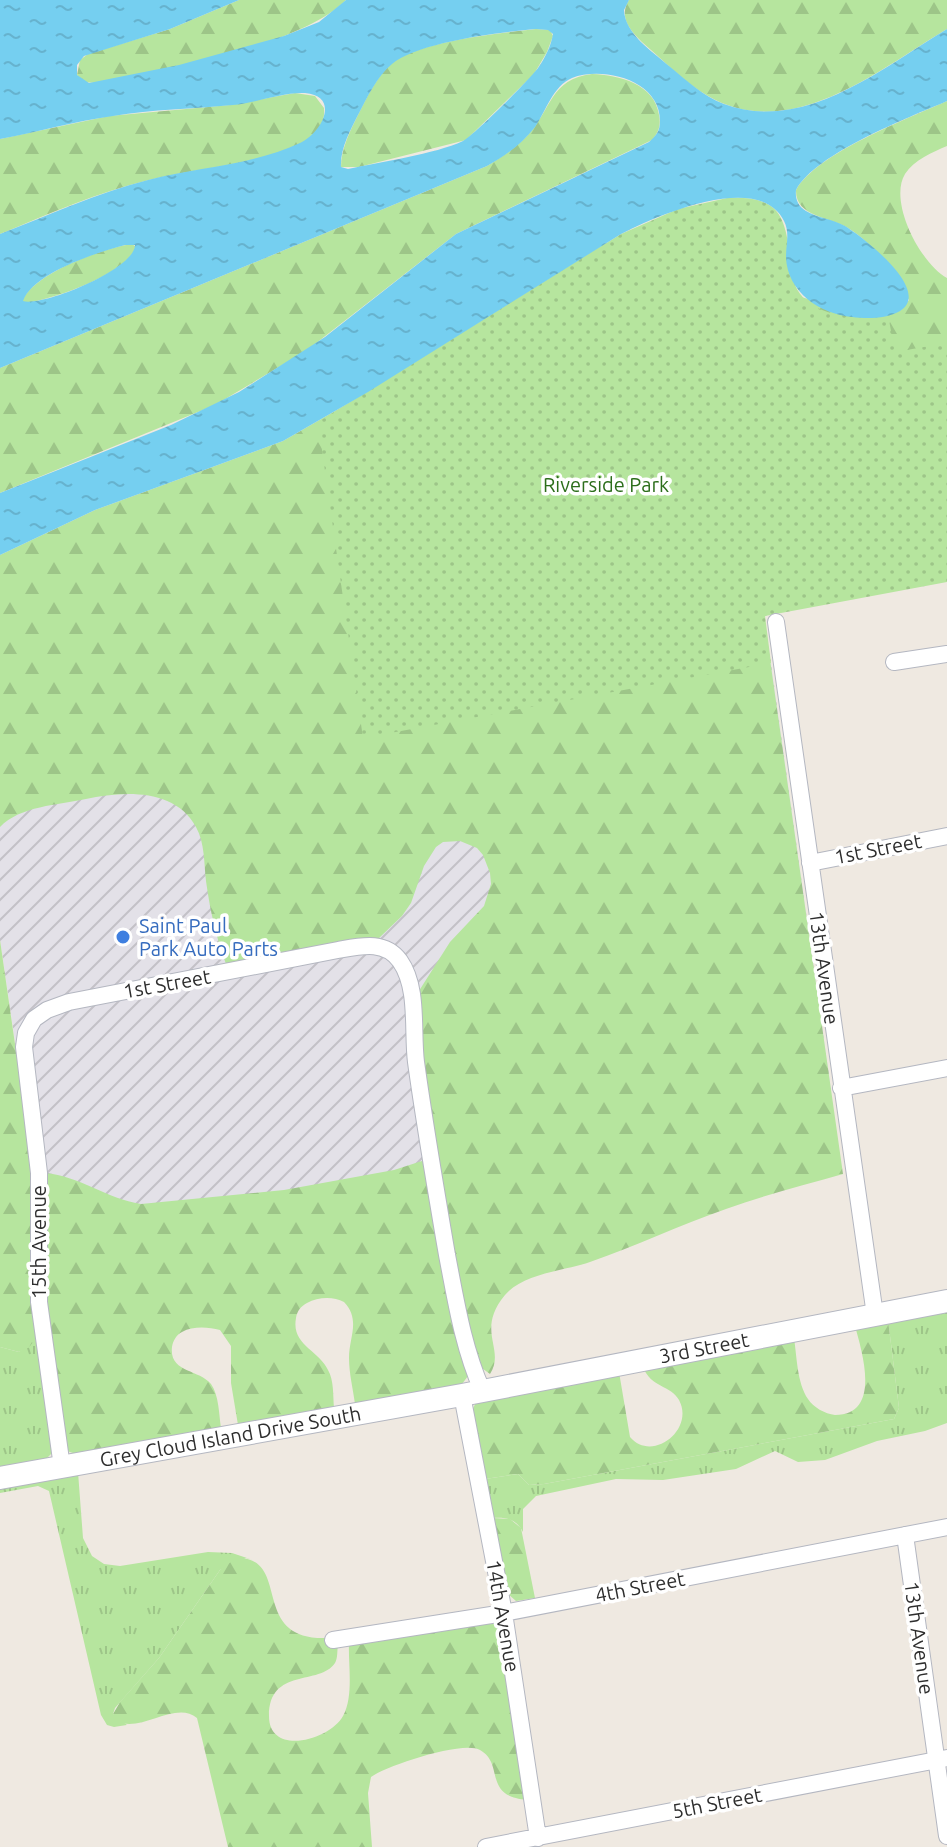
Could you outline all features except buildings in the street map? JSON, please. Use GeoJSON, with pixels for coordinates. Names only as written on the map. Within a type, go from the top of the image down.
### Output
{"type":"FeatureCollection","features":[{"type":"Feature","properties":{"kind":"street","name":"13th Avenue"},"geometry":{"type":"LineString","coordinates":[[776,622],[875,1315]]}},
{"type":"Feature","properties":{"kind":"street"},"geometry":{"type":"LineString","coordinates":[[894,662],[947,654]]}},
{"type":"Feature","properties":{"kind":"street","name":"1st Street"},"geometry":{"type":"LineString","coordinates":[[810,863],[947,836]]}},
{"type":"Feature","properties":{"kind":"street","name":"1st Street"},"geometry":{"type":"LineString","coordinates":[[34,1019],[47,1010],[69,1002],[338,950],[376,946],[394,955]]}},
{"type":"Feature","properties":{"kind":"street","name":"14th Avenue"},"geometry":{"type":"LineString","coordinates":[[394,955],[406,972],[410,989],[413,1041],[439,1211],[472,1392],[538,1838]]}},
{"type":"Feature","properties":{"kind":"street","name":"15th Avenue"},"geometry":{"type":"LineString","coordinates":[[34,1019],[26,1033],[24,1047],[39,1173],[39,1302],[62,1467]]}},
{"type":"Feature","properties":{"kind":"street"},"geometry":{"type":"LineString","coordinates":[[841,1088],[947,1068]]}},
{"type":"Feature","properties":{"kind":"street","name":"3rd Street"},"geometry":{"type":"LineString","coordinates":[[472,1392],[947,1301]]}},
{"type":"Feature","properties":{"kind":"street","name":"Grey Cloud Island Drive South"},"geometry":{"type":"LineString","coordinates":[[0,1478],[472,1392]]}},
{"type":"Feature","properties":{"kind":"street","name":"4th Street"},"geometry":{"type":"LineString","coordinates":[[333,1640],[504,1613],[947,1527]]}},
{"type":"Feature","properties":{"kind":"street","name":"13th Avenue"},"geometry":{"type":"LineString","coordinates":[[905,1535],[942,1760],[947,1836]]}},
{"type":"Feature","properties":{"kind":"street","name":"5th Street"},"geometry":{"type":"LineString","coordinates":[[486,1847],[942,1760]]}},
{"type":"Feature","properties":{"kind":"shaded area"},"geometry":{"type":"Polygon","coordinates":[[[771,663],[831,1090],[33,1238],[26,1116],[0,940],[0,805],[771,663]]]}},
{"type":"Feature","properties":{"kind":"green space"},"geometry":{"type":"Polygon","coordinates":[[[239,0],[346,0],[324,17],[296,31],[228,54],[96,83],[83,82],[77,75],[80,60],[88,54],[170,29],[239,0]]]}},
{"type":"Feature","properties":{"kind":"green space"},"geometry":{"type":"Polygon","coordinates":[[[629,0],[947,0],[947,29],[833,96],[802,107],[771,112],[739,109],[708,96],[685,80],[639,40],[630,28],[625,14],[629,0]]]}},
{"type":"Feature","properties":{"kind":"green space"},"geometry":{"type":"Polygon","coordinates":[[[536,29],[550,30],[553,36],[534,74],[466,140],[359,167],[341,167],[344,147],[355,121],[377,80],[392,63],[405,55],[440,44],[536,29]]]}},
{"type":"Feature","properties":{"kind":"green space"},"geometry":{"type":"Polygon","coordinates":[[[592,74],[624,79],[651,96],[660,122],[652,140],[456,234],[306,351],[215,405],[0,493],[0,368],[487,166],[527,136],[560,89],[578,77],[592,74]]]}},
{"type":"Feature","properties":{"kind":"green space"},"geometry":{"type":"Polygon","coordinates":[[[295,93],[315,96],[324,108],[323,122],[309,139],[253,160],[130,185],[0,234],[0,139],[109,116],[230,105],[295,93]]]}},
{"type":"Feature","properties":{"kind":"green space"},"geometry":{"type":"Polygon","coordinates":[[[947,101],[947,146],[924,157],[909,169],[901,186],[901,200],[904,216],[918,246],[927,260],[947,278],[947,506],[764,617],[843,1174],[741,1204],[590,1262],[523,1282],[505,1295],[492,1319],[495,1356],[490,1374],[479,1366],[467,1330],[420,1048],[417,994],[450,942],[484,906],[491,884],[483,855],[477,848],[460,841],[443,842],[436,847],[424,866],[411,903],[378,939],[342,941],[226,964],[211,913],[201,840],[187,814],[175,805],[147,795],[100,796],[29,810],[0,827],[0,555],[95,510],[283,441],[368,392],[604,244],[875,317],[901,310],[909,300],[875,251],[848,228],[807,211],[797,199],[796,190],[807,176],[842,150],[947,101]]]}},
{"type":"Feature","properties":{"kind":"green space","name":"Riverside Park"},"geometry":{"type":"Polygon","coordinates":[[[727,198],[759,201],[777,211],[786,231],[795,285],[811,304],[850,316],[888,315],[895,352],[947,343],[947,582],[765,616],[771,663],[363,738],[318,422],[621,234],[678,209],[727,198]]]}},
{"type":"Feature","properties":{"kind":"green space"},"geometry":{"type":"Polygon","coordinates":[[[132,244],[136,247],[130,257],[104,276],[52,297],[22,301],[40,281],[54,272],[88,256],[132,244]]]}},
{"type":"Feature","properties":{"kind":"green space"},"geometry":{"type":"Polygon","coordinates":[[[0,940],[31,1155],[37,1337],[30,1346],[19,1352],[0,1347],[0,940]]]}},
{"type":"Feature","properties":{"kind":"green space"},"geometry":{"type":"Polygon","coordinates":[[[425,1160],[468,1376],[462,1384],[355,1404],[349,1364],[352,1315],[344,1302],[321,1298],[301,1307],[296,1327],[302,1341],[324,1363],[330,1374],[334,1408],[238,1425],[231,1383],[231,1346],[220,1330],[196,1328],[176,1336],[172,1355],[180,1366],[211,1384],[217,1399],[221,1428],[76,1454],[67,1451],[46,1314],[45,1173],[70,1178],[141,1204],[284,1190],[394,1170],[425,1160]]]}},
{"type":"Feature","properties":{"kind":"green space"},"geometry":{"type":"Polygon","coordinates":[[[947,1309],[947,1423],[877,1441],[825,1460],[798,1462],[775,1451],[736,1469],[663,1480],[616,1479],[536,1496],[523,1509],[523,1532],[510,1520],[492,1518],[485,1479],[518,1474],[529,1485],[544,1484],[894,1419],[899,1408],[888,1320],[947,1309]]]}},
{"type":"Feature","properties":{"kind":"green space"},"geometry":{"type":"Polygon","coordinates":[[[888,1320],[899,1408],[894,1419],[544,1484],[529,1485],[518,1474],[485,1479],[472,1411],[476,1402],[619,1372],[630,1437],[639,1444],[659,1445],[676,1432],[682,1411],[675,1395],[651,1379],[643,1367],[794,1338],[804,1393],[820,1410],[835,1415],[850,1412],[859,1405],[864,1394],[864,1366],[855,1326],[888,1320]]]}},
{"type":"Feature","properties":{"kind":"green space"},"geometry":{"type":"Polygon","coordinates":[[[37,1337],[53,1452],[46,1459],[0,1468],[0,1347],[19,1352],[37,1337]]]}},
{"type":"Feature","properties":{"kind":"green space"},"geometry":{"type":"Polygon","coordinates":[[[78,1472],[83,1538],[92,1556],[104,1564],[120,1566],[208,1552],[232,1553],[253,1560],[246,1558],[220,1570],[159,1658],[115,1708],[113,1714],[127,1725],[107,1725],[101,1715],[49,1491],[38,1486],[0,1493],[0,1487],[78,1472]]]}},
{"type":"Feature","properties":{"kind":"green space"},"geometry":{"type":"Polygon","coordinates":[[[492,1518],[510,1519],[521,1528],[535,1598],[516,1601],[508,1594],[492,1518]]]}},
{"type":"Feature","properties":{"kind":"green space"},"geometry":{"type":"Polygon","coordinates":[[[236,1558],[253,1561],[263,1570],[278,1613],[287,1626],[302,1635],[326,1638],[327,1646],[338,1645],[336,1661],[328,1670],[286,1684],[277,1690],[271,1701],[269,1716],[272,1729],[279,1737],[289,1740],[301,1740],[326,1732],[343,1716],[349,1690],[349,1643],[493,1620],[498,1622],[527,1800],[504,1792],[492,1763],[480,1750],[458,1748],[408,1761],[371,1777],[368,1793],[372,1847],[228,1847],[197,1718],[188,1713],[179,1713],[126,1724],[116,1721],[113,1714],[159,1658],[220,1570],[236,1558]]]}},
{"type":"Feature","properties":{"kind":"water"},"geometry":{"type":"Polygon","coordinates":[[[0,0],[239,0],[170,29],[84,56],[77,65],[77,75],[89,83],[179,65],[284,36],[319,22],[346,0],[629,0],[624,10],[629,27],[648,48],[709,97],[754,111],[783,110],[813,104],[869,78],[947,29],[947,101],[842,150],[807,176],[796,190],[803,209],[845,226],[892,265],[908,291],[908,302],[895,314],[864,318],[840,315],[817,306],[792,281],[786,257],[786,225],[771,206],[753,199],[706,202],[658,217],[621,234],[368,392],[283,441],[95,510],[0,555],[0,493],[171,425],[239,392],[325,337],[456,234],[649,142],[657,133],[660,121],[651,95],[628,80],[599,74],[572,78],[555,93],[525,139],[487,166],[0,368],[0,234],[129,185],[244,161],[300,143],[321,123],[325,107],[316,96],[296,93],[233,105],[99,118],[0,139],[0,0]],[[536,29],[440,44],[404,56],[392,64],[373,88],[352,127],[344,147],[341,167],[348,169],[423,154],[469,137],[541,64],[553,34],[548,30],[536,29]],[[125,245],[83,258],[53,273],[39,281],[23,301],[49,298],[105,275],[131,255],[135,245],[125,245]]]}},
{"type":"Feature","properties":{"kind":"place","name":"Saint Paul Park Auto Parts"},"geometry":{"type":"Point","coordinates":[123,937]}}]}
